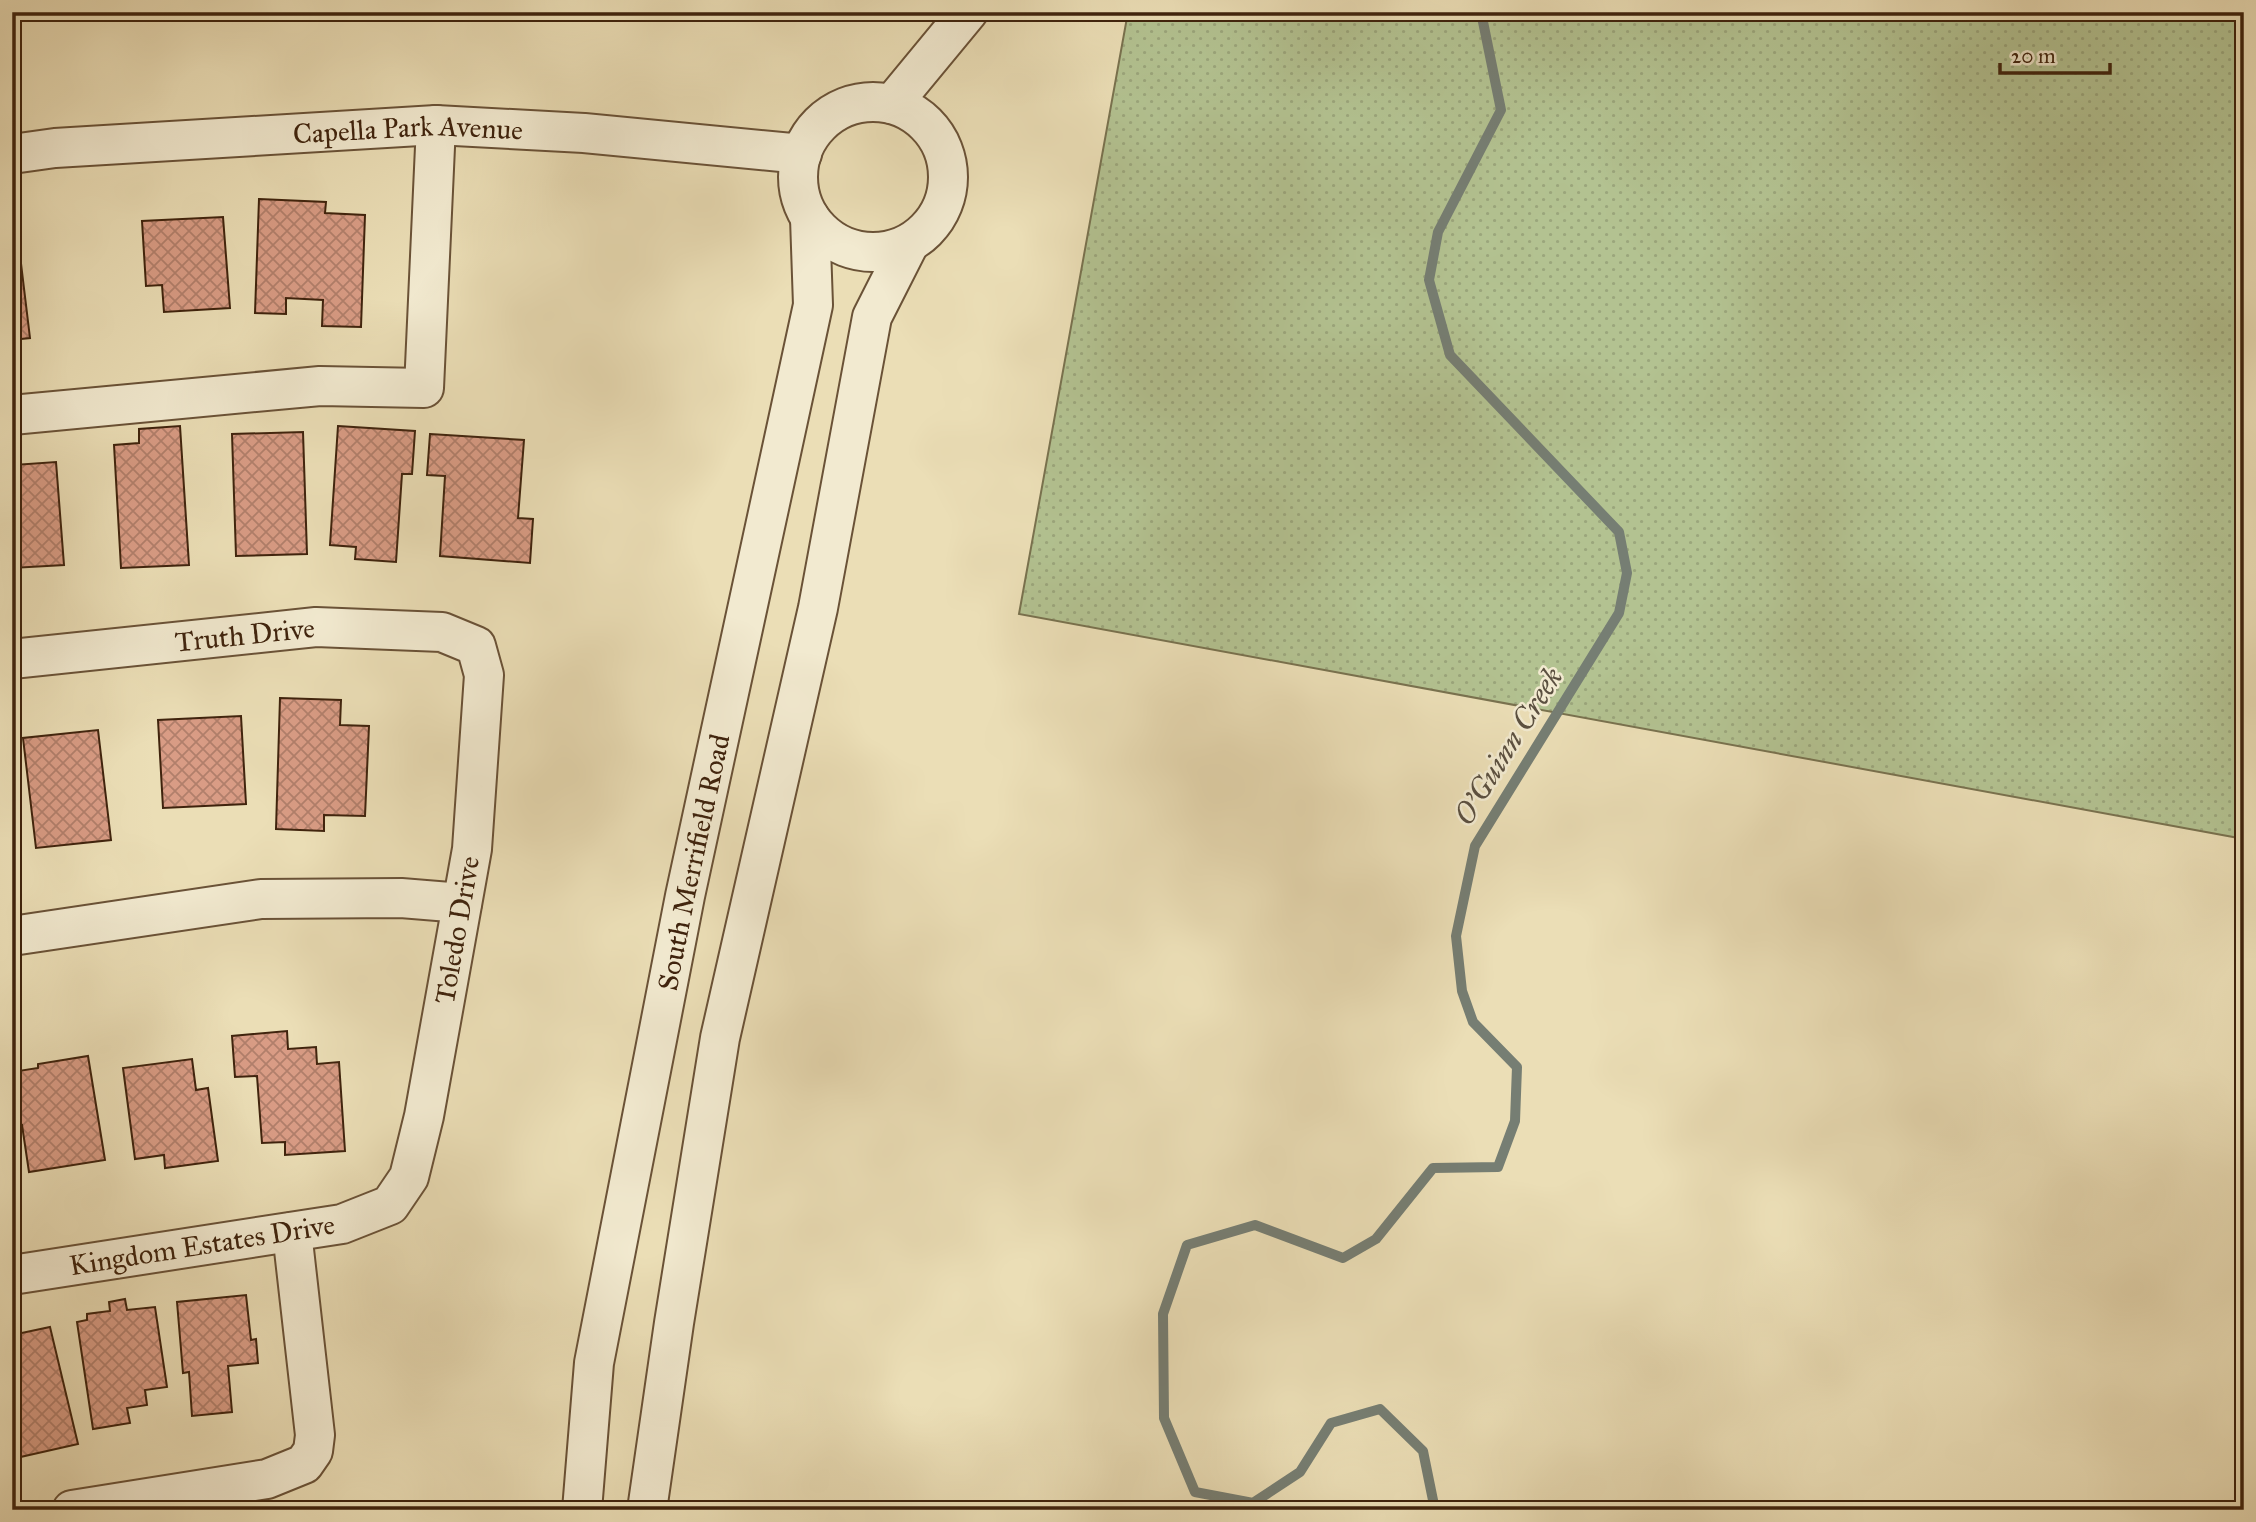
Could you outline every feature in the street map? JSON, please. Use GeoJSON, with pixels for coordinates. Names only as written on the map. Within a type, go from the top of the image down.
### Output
{"type":"FeatureCollection","features":[{"type":"Feature","properties":{"kind":"street"},"geometry":{"type":"LineString","coordinates":[[892,104],[968,12]]}},
{"type":"Feature","properties":{"kind":"street"},"geometry":{"type":"LineString","coordinates":[[647,1510],[720,1038],[818,608],[872,317],[909,244],[936,220],[949,186],[944,150],[924,121],[892,104],[869,102],[847,106],[828,117],[812,133],[802,153],[798,175],[801,197],[810,218],[825,234],[844,246],[866,252],[888,251],[909,244]]}},
{"type":"Feature","properties":{"kind":"street"},"geometry":{"type":"LineString","coordinates":[[12,415],[320,386],[424,388],[436,125]]}},
{"type":"Feature","properties":{"kind":"street","name":"Capella Park Avenue"},"geometry":{"type":"LineString","coordinates":[[12,154],[55,148],[436,125],[584,133],[802,153]]}},
{"type":"Feature","properties":{"kind":"street","name":"South Merrifield Road"},"geometry":{"type":"LineString","coordinates":[[582,1510],[594,1363],[685,896],[813,306],[810,218]]}},
{"type":"Feature","properties":{"kind":"street","name":"Truth Drive"},"geometry":{"type":"LineString","coordinates":[[12,659],[316,628],[442,632],[476,646]]}},
{"type":"Feature","properties":{"kind":"street","name":"Toledo Drive"},"geometry":{"type":"LineString","coordinates":[[390,1205],[409,1177],[425,1116],[472,849],[484,675],[476,646]]}},
{"type":"Feature","properties":{"kind":"street"},"geometry":{"type":"LineString","coordinates":[[12,936],[261,899],[401,898],[462,903]]}},
{"type":"Feature","properties":{"kind":"street","name":"Kingdom Estates Drive"},"geometry":{"type":"LineString","coordinates":[[12,1275],[342,1224],[390,1205]]}},
{"type":"Feature","properties":{"kind":"street"},"geometry":{"type":"LineString","coordinates":[[72,1510],[267,1479],[304,1464],[313,1451],[315,1436],[292,1232]]}},
{"type":"Feature","properties":{"kind":"green space"},"geometry":{"type":"Polygon","coordinates":[[[1128,12],[2244,12],[2244,839],[1019,614],[1128,12]]]}},
{"type":"Feature","properties":{"kind":"building"},"geometry":{"type":"Polygon","coordinates":[[[259,199],[326,202],[325,213],[365,215],[361,327],[322,326],[323,300],[286,298],[286,314],[255,313],[259,199]]]}},
{"type":"Feature","properties":{"kind":"building"},"geometry":{"type":"Polygon","coordinates":[[[223,217],[230,308],[164,312],[162,285],[146,286],[142,221],[223,217]]]}},
{"type":"Feature","properties":{"kind":"building"},"geometry":{"type":"Polygon","coordinates":[[[12,247],[19,247],[30,338],[12,340],[12,247]]]}},
{"type":"Feature","properties":{"kind":"building"},"geometry":{"type":"Polygon","coordinates":[[[180,426],[189,565],[121,568],[114,445],[139,443],[139,429],[180,426]]]}},
{"type":"Feature","properties":{"kind":"building"},"geometry":{"type":"Polygon","coordinates":[[[338,426],[415,431],[412,474],[402,474],[396,562],[355,559],[356,547],[330,545],[338,426]]]}},
{"type":"Feature","properties":{"kind":"building"},"geometry":{"type":"Polygon","coordinates":[[[303,432],[307,554],[236,556],[232,434],[303,432]]]}},
{"type":"Feature","properties":{"kind":"building"},"geometry":{"type":"Polygon","coordinates":[[[430,434],[524,440],[518,518],[533,519],[530,563],[440,556],[445,476],[427,475],[430,434]]]}},
{"type":"Feature","properties":{"kind":"building"},"geometry":{"type":"Polygon","coordinates":[[[12,457],[14,465],[56,462],[64,565],[12,568],[12,457]]]}},
{"type":"Feature","properties":{"kind":"building"},"geometry":{"type":"Polygon","coordinates":[[[280,698],[341,700],[340,725],[369,726],[365,816],[324,815],[324,831],[276,829],[280,698]]]}},
{"type":"Feature","properties":{"kind":"building"},"geometry":{"type":"Polygon","coordinates":[[[241,716],[246,804],[163,808],[158,720],[241,716]]]}},
{"type":"Feature","properties":{"kind":"building"},"geometry":{"type":"Polygon","coordinates":[[[98,730],[111,840],[36,848],[23,738],[98,730]]]}},
{"type":"Feature","properties":{"kind":"building"},"geometry":{"type":"Polygon","coordinates":[[[287,1031],[288,1049],[316,1047],[317,1064],[339,1062],[345,1151],[285,1155],[285,1142],[262,1143],[257,1076],[235,1077],[232,1036],[287,1031]]]}},
{"type":"Feature","properties":{"kind":"building"},"geometry":{"type":"Polygon","coordinates":[[[88,1056],[105,1160],[29,1172],[22,1125],[12,1127],[12,1072],[38,1068],[38,1064],[88,1056]]]}},
{"type":"Feature","properties":{"kind":"building"},"geometry":{"type":"Polygon","coordinates":[[[192,1059],[196,1090],[208,1088],[218,1161],[165,1168],[164,1155],[135,1159],[123,1068],[192,1059]]]}},
{"type":"Feature","properties":{"kind":"building"},"geometry":{"type":"Polygon","coordinates":[[[246,1295],[251,1340],[256,1339],[258,1363],[228,1366],[232,1412],[192,1416],[189,1372],[183,1373],[177,1302],[246,1295]]]}},
{"type":"Feature","properties":{"kind":"building"},"geometry":{"type":"Polygon","coordinates":[[[125,1299],[127,1310],[155,1307],[167,1387],[145,1390],[147,1405],[127,1408],[130,1423],[93,1429],[77,1322],[87,1320],[87,1314],[110,1311],[109,1302],[125,1299]]]}},
{"type":"Feature","properties":{"kind":"building"},"geometry":{"type":"Polygon","coordinates":[[[50,1327],[78,1444],[16,1458],[12,1441],[12,1335],[50,1327]]]}},
{"type":"Feature","properties":{"kind":"waterway","name":"O'Guinn Creek"},"geometry":{"type":"LineString","coordinates":[[1435,1510],[1423,1451],[1380,1409],[1331,1423],[1300,1472],[1253,1503],[1195,1492],[1164,1418],[1163,1314],[1187,1245],[1255,1225],[1343,1258],[1376,1239],[1433,1168],[1498,1167],[1515,1121],[1517,1067],[1473,1022],[1462,991],[1456,936],[1475,846],[1619,613],[1627,573],[1619,532],[1450,355],[1429,280],[1438,232],[1501,110],[1481,12]]}}]}
